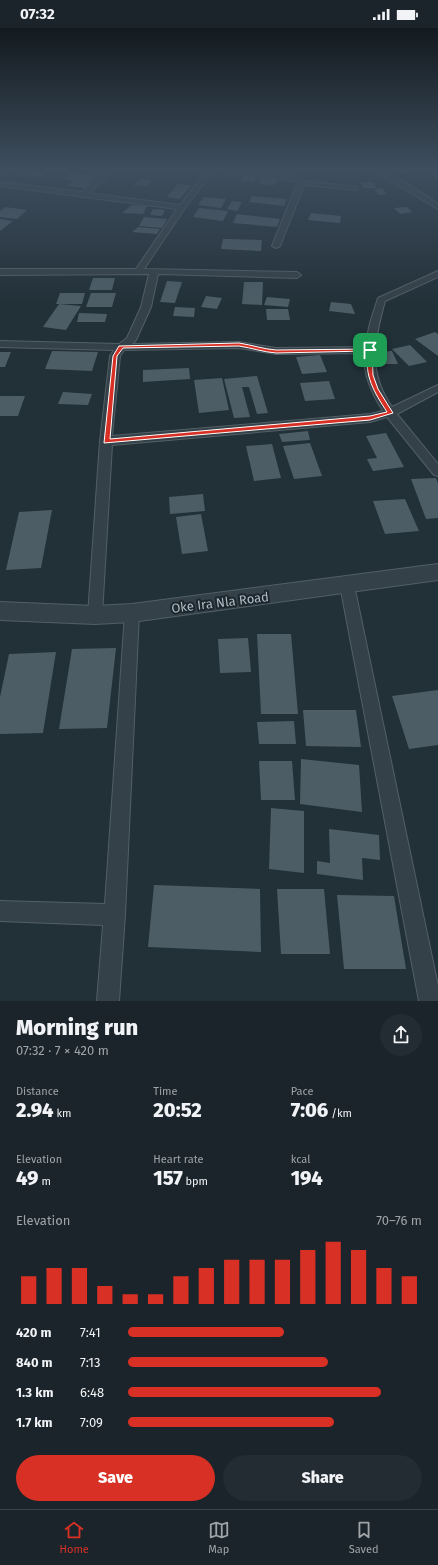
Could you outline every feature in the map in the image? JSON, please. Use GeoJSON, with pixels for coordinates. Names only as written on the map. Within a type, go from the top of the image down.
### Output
{"type":"FeatureCollection","features":[{"type":"Feature","properties":{"kind":"street"},"geometry":{"type":"LineString","coordinates":[[138,272],[177,214]]}},
{"type":"Feature","properties":{"kind":"street"},"geometry":{"type":"LineString","coordinates":[[276,246],[289,214]]}},
{"type":"Feature","properties":{"kind":"street"},"geometry":{"type":"LineString","coordinates":[[95,615],[106,441],[115,356],[121,347],[131,340],[146,306],[154,271]]}},
{"type":"Feature","properties":{"kind":"street"},"geometry":{"type":"LineString","coordinates":[[0,272],[154,271],[297,275]]}},
{"type":"Feature","properties":{"kind":"street"},"geometry":{"type":"LineString","coordinates":[[438,274],[381,300],[374,325],[369,362],[370,375],[375,389],[390,413],[438,472]]}},
{"type":"Feature","properties":{"kind":"street"},"geometry":{"type":"LineString","coordinates":[[0,344],[121,347],[239,344],[251,346],[264,351],[370,350]]}},
{"type":"Feature","properties":{"kind":"street"},"geometry":{"type":"LineString","coordinates":[[106,441],[370,418],[390,413],[438,388]]}},
{"type":"Feature","properties":{"kind":"street","name":"Oke Ira Nla Road"},"geometry":{"type":"LineString","coordinates":[[0,611],[95,615],[132,613],[438,572]]}},
{"type":"Feature","properties":{"kind":"street"},"geometry":{"type":"LineString","coordinates":[[347,585],[430,1001]]}},
{"type":"Feature","properties":{"kind":"street"},"geometry":{"type":"LineString","coordinates":[[108,1001],[115,915],[118,830],[132,613]]}},
{"type":"Feature","properties":{"kind":"street"},"geometry":{"type":"LineString","coordinates":[[0,911],[115,915]]}},
{"type":"Feature","properties":{"kind":"building"},"geometry":{"type":"Polygon","coordinates":[[[0,214],[22,214],[17,219],[0,217],[0,214]]]}},
{"type":"Feature","properties":{"kind":"building"},"geometry":{"type":"Polygon","coordinates":[[[150,214],[163,214],[162,216],[150,214]]]}},
{"type":"Feature","properties":{"kind":"building"},"geometry":{"type":"Polygon","coordinates":[[[195,214],[226,214],[223,221],[193,217],[195,214]]]}},
{"type":"Feature","properties":{"kind":"building"},"geometry":{"type":"Polygon","coordinates":[[[237,214],[280,219],[277,227],[233,223],[237,214]]]}},
{"type":"Feature","properties":{"kind":"building"},"geometry":{"type":"Polygon","coordinates":[[[310,214],[341,216],[340,223],[308,220],[310,214]]]}},
{"type":"Feature","properties":{"kind":"building"},"geometry":{"type":"Polygon","coordinates":[[[144,217],[167,219],[162,228],[139,226],[144,217]]]}},
{"type":"Feature","properties":{"kind":"building"},"geometry":{"type":"Polygon","coordinates":[[[0,219],[13,221],[0,231],[0,219]]]}},
{"type":"Feature","properties":{"kind":"building"},"geometry":{"type":"Polygon","coordinates":[[[138,227],[160,229],[157,234],[132,232],[138,227]]]}},
{"type":"Feature","properties":{"kind":"building"},"geometry":{"type":"Polygon","coordinates":[[[223,239],[262,240],[261,251],[221,249],[223,239]]]}},
{"type":"Feature","properties":{"kind":"building"},"geometry":{"type":"Polygon","coordinates":[[[93,278],[115,278],[112,290],[89,290],[93,278]]]}},
{"type":"Feature","properties":{"kind":"building"},"geometry":{"type":"Polygon","coordinates":[[[167,281],[182,282],[175,303],[160,302],[167,281]]]}},
{"type":"Feature","properties":{"kind":"building"},"geometry":{"type":"Polygon","coordinates":[[[244,282],[263,282],[262,305],[242,304],[244,282]]]}},
{"type":"Feature","properties":{"kind":"building"},"geometry":{"type":"Polygon","coordinates":[[[60,293],[85,293],[82,304],[56,304],[60,293]]]}},
{"type":"Feature","properties":{"kind":"building"},"geometry":{"type":"Polygon","coordinates":[[[91,293],[116,293],[112,307],[86,307],[91,293]]]}},
{"type":"Feature","properties":{"kind":"building"},"geometry":{"type":"Polygon","coordinates":[[[206,296],[222,298],[217,309],[201,307],[206,296]]]}},
{"type":"Feature","properties":{"kind":"building"},"geometry":{"type":"Polygon","coordinates":[[[267,297],[290,299],[288,307],[264,305],[267,297]]]}},
{"type":"Feature","properties":{"kind":"building"},"geometry":{"type":"Polygon","coordinates":[[[331,302],[351,304],[355,314],[329,311],[331,302]]]}},
{"type":"Feature","properties":{"kind":"building"},"geometry":{"type":"Polygon","coordinates":[[[59,304],[81,306],[66,330],[43,327],[59,304]]]}},
{"type":"Feature","properties":{"kind":"building"},"geometry":{"type":"Polygon","coordinates":[[[175,307],[195,308],[194,317],[173,316],[175,307]]]}},
{"type":"Feature","properties":{"kind":"building"},"geometry":{"type":"Polygon","coordinates":[[[266,309],[288,309],[290,320],[267,320],[266,309]]]}},
{"type":"Feature","properties":{"kind":"building"},"geometry":{"type":"Polygon","coordinates":[[[79,313],[107,314],[105,322],[77,322],[79,313]]]}},
{"type":"Feature","properties":{"kind":"building"},"geometry":{"type":"Polygon","coordinates":[[[435,332],[438,334],[438,356],[415,339],[435,332]]]}},
{"type":"Feature","properties":{"kind":"building"},"geometry":{"type":"Polygon","coordinates":[[[410,345],[427,362],[409,366],[392,349],[410,345]]]}},
{"type":"Feature","properties":{"kind":"building"},"geometry":{"type":"Polygon","coordinates":[[[52,351],[98,352],[92,371],[45,369],[52,351]]]}},
{"type":"Feature","properties":{"kind":"building"},"geometry":{"type":"Polygon","coordinates":[[[392,351],[398,364],[384,364],[378,352],[392,351]]]}},
{"type":"Feature","properties":{"kind":"building"},"geometry":{"type":"Polygon","coordinates":[[[0,352],[11,352],[5,367],[0,367],[0,352]]]}},
{"type":"Feature","properties":{"kind":"building"},"geometry":{"type":"Polygon","coordinates":[[[320,355],[327,372],[302,374],[296,357],[320,355]]]}},
{"type":"Feature","properties":{"kind":"building"},"geometry":{"type":"Polygon","coordinates":[[[189,368],[190,379],[143,382],[143,370],[189,368]]]}},
{"type":"Feature","properties":{"kind":"building"},"geometry":{"type":"Polygon","coordinates":[[[257,376],[268,413],[257,414],[249,387],[242,387],[250,417],[234,418],[224,379],[257,376]]]}},
{"type":"Feature","properties":{"kind":"building"},"geometry":{"type":"Polygon","coordinates":[[[222,378],[229,410],[199,413],[194,380],[222,378]]]}},
{"type":"Feature","properties":{"kind":"building"},"geometry":{"type":"Polygon","coordinates":[[[329,381],[335,399],[305,401],[300,383],[329,381]]]}},
{"type":"Feature","properties":{"kind":"building"},"geometry":{"type":"Polygon","coordinates":[[[63,392],[92,394],[88,405],[58,404],[63,392]]]}},
{"type":"Feature","properties":{"kind":"building"},"geometry":{"type":"Polygon","coordinates":[[[0,396],[25,396],[18,416],[0,416],[0,396]]]}},
{"type":"Feature","properties":{"kind":"building"},"geometry":{"type":"Polygon","coordinates":[[[308,431],[310,440],[282,442],[279,434],[308,431]]]}},
{"type":"Feature","properties":{"kind":"building"},"geometry":{"type":"Polygon","coordinates":[[[386,433],[404,467],[373,471],[367,459],[377,458],[366,436],[386,433]]]}},
{"type":"Feature","properties":{"kind":"building"},"geometry":{"type":"Polygon","coordinates":[[[310,443],[322,476],[294,479],[283,446],[310,443]]]}},
{"type":"Feature","properties":{"kind":"building"},"geometry":{"type":"Polygon","coordinates":[[[272,444],[281,478],[254,481],[246,446],[272,444]]]}},
{"type":"Feature","properties":{"kind":"building"},"geometry":{"type":"Polygon","coordinates":[[[436,478],[438,483],[438,518],[426,519],[411,479],[436,478]]]}},
{"type":"Feature","properties":{"kind":"building"},"geometry":{"type":"Polygon","coordinates":[[[203,494],[205,511],[170,514],[169,497],[203,494]]]}},
{"type":"Feature","properties":{"kind":"building"},"geometry":{"type":"Polygon","coordinates":[[[405,499],[419,531],[385,534],[373,501],[405,499]]]}},
{"type":"Feature","properties":{"kind":"building"},"geometry":{"type":"Polygon","coordinates":[[[52,510],[41,568],[6,570],[19,512],[52,510]]]}},
{"type":"Feature","properties":{"kind":"building"},"geometry":{"type":"Polygon","coordinates":[[[201,514],[208,551],[182,554],[176,517],[201,514]]]}},
{"type":"Feature","properties":{"kind":"building"},"geometry":{"type":"Polygon","coordinates":[[[257,634],[291,634],[298,714],[261,714],[257,634]]]}},
{"type":"Feature","properties":{"kind":"building"},"geometry":{"type":"Polygon","coordinates":[[[248,638],[251,672],[220,673],[218,639],[248,638]]]}},
{"type":"Feature","properties":{"kind":"building"},"geometry":{"type":"Polygon","coordinates":[[[116,648],[107,728],[59,729],[72,649],[116,648]]]}},
{"type":"Feature","properties":{"kind":"building"},"geometry":{"type":"Polygon","coordinates":[[[56,652],[43,733],[0,734],[0,697],[9,654],[56,652]]]}},
{"type":"Feature","properties":{"kind":"building"},"geometry":{"type":"Polygon","coordinates":[[[438,690],[438,745],[409,749],[392,696],[438,690]]]}},
{"type":"Feature","properties":{"kind":"building"},"geometry":{"type":"Polygon","coordinates":[[[303,710],[356,710],[361,747],[306,746],[303,710]]]}},
{"type":"Feature","properties":{"kind":"building"},"geometry":{"type":"Polygon","coordinates":[[[294,721],[296,744],[259,744],[257,722],[294,721]]]}},
{"type":"Feature","properties":{"kind":"building"},"geometry":{"type":"Polygon","coordinates":[[[301,759],[359,765],[362,812],[300,804],[301,759]]]}},
{"type":"Feature","properties":{"kind":"building"},"geometry":{"type":"Polygon","coordinates":[[[259,761],[292,761],[295,800],[261,800],[259,761]]]}},
{"type":"Feature","properties":{"kind":"building"},"geometry":{"type":"Polygon","coordinates":[[[271,808],[304,811],[304,873],[269,869],[271,808]]]}},
{"type":"Feature","properties":{"kind":"building"},"geometry":{"type":"Polygon","coordinates":[[[329,829],[379,835],[380,860],[362,858],[363,880],[317,874],[317,861],[330,863],[329,829]]]}},
{"type":"Feature","properties":{"kind":"building"},"geometry":{"type":"Polygon","coordinates":[[[154,885],[260,889],[261,952],[148,947],[154,885]]]}},
{"type":"Feature","properties":{"kind":"building"},"geometry":{"type":"Polygon","coordinates":[[[277,889],[324,889],[330,954],[281,954],[277,889]]]}},
{"type":"Feature","properties":{"kind":"building"},"geometry":{"type":"Polygon","coordinates":[[[337,895],[394,896],[406,969],[344,969],[337,895]]]}},
{"type":"Feature","properties":{"kind":"route"},"geometry":{"type":"LineString","coordinates":[[239,344],[251,346],[264,351],[370,350],[370,375],[375,389],[390,413],[370,418],[106,441],[115,356],[121,347],[239,344]]}}]}
